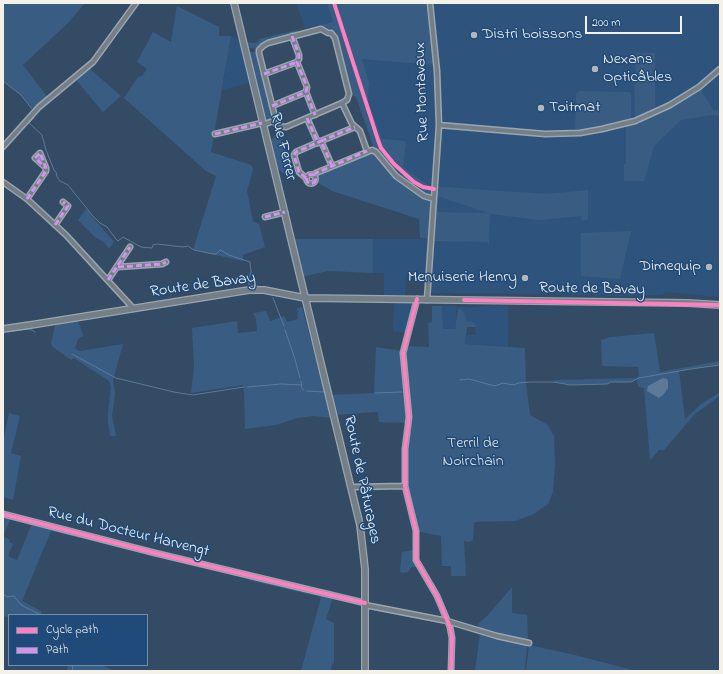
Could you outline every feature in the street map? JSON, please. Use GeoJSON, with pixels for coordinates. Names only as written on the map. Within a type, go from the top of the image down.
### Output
{"type":"FeatureCollection","features":[{"type":"Feature","properties":{"kind":"main road","name":"Rue Ferrer"},"geometry":{"type":"LineString","coordinates":[[234,3],[305,298]]}},
{"type":"Feature","properties":{"kind":"main road","name":"Route de Bavay"},"geometry":{"type":"LineString","coordinates":[[3,329],[249,290],[264,290],[305,298],[720,305]]}},
{"type":"Feature","properties":{"kind":"main road","name":"Route de Pâturages"},"geometry":{"type":"LineString","coordinates":[[305,298],[352,487],[363,542],[365,569],[365,671]]}},
{"type":"Feature","properties":{"kind":"street"},"geometry":{"type":"LineString","coordinates":[[3,147],[39,107],[94,62],[136,3]]}},
{"type":"Feature","properties":{"kind":"street","name":"Rue Montavaux"},"geometry":{"type":"LineString","coordinates":[[427,300],[439,125],[430,3]]}},
{"type":"Feature","properties":{"kind":"street"},"geometry":{"type":"LineString","coordinates":[[321,29],[333,34],[349,94],[347,100],[284,127],[279,126],[273,121],[275,117],[259,53],[261,48],[268,42],[321,29]]}},
{"type":"Feature","properties":{"kind":"street"},"geometry":{"type":"LineString","coordinates":[[292,36],[299,55],[297,62],[307,87],[306,92],[315,115]]}},
{"type":"Feature","properties":{"kind":"street"},"geometry":{"type":"LineString","coordinates":[[264,74],[297,62]]}},
{"type":"Feature","properties":{"kind":"street"},"geometry":{"type":"LineString","coordinates":[[439,125],[545,134],[580,133],[608,128],[635,121],[670,105],[689,94],[720,69]]}},
{"type":"Feature","properties":{"kind":"street"},"geometry":{"type":"LineString","coordinates":[[272,106],[306,92]]}},
{"type":"Feature","properties":{"kind":"street"},"geometry":{"type":"LineString","coordinates":[[342,103],[352,124],[360,131],[367,151]]}},
{"type":"Feature","properties":{"kind":"street"},"geometry":{"type":"LineString","coordinates":[[307,118],[332,166]]}},
{"type":"Feature","properties":{"kind":"street"},"geometry":{"type":"LineString","coordinates":[[216,134],[273,121]]}},
{"type":"Feature","properties":{"kind":"street"},"geometry":{"type":"LineString","coordinates":[[314,175],[316,180],[312,183],[308,182],[299,172],[294,155],[296,152],[355,127]]}},
{"type":"Feature","properties":{"kind":"street"},"geometry":{"type":"LineString","coordinates":[[306,178],[310,174],[314,175],[367,151],[374,150],[396,176],[419,194],[427,198],[434,199]]}},
{"type":"Feature","properties":{"kind":"street"},"geometry":{"type":"LineString","coordinates":[[27,199],[46,172],[46,168]]}},
{"type":"Feature","properties":{"kind":"street"},"geometry":{"type":"LineString","coordinates":[[3,182],[27,199],[80,249],[133,308]]}},
{"type":"Feature","properties":{"kind":"street"},"geometry":{"type":"LineString","coordinates":[[55,225],[68,206],[63,202]]}},
{"type":"Feature","properties":{"kind":"street"},"geometry":{"type":"LineString","coordinates":[[265,217],[285,212]]}},
{"type":"Feature","properties":{"kind":"street"},"geometry":{"type":"LineString","coordinates":[[108,280],[130,247]]}},
{"type":"Feature","properties":{"kind":"street"},"geometry":{"type":"LineString","coordinates":[[118,267],[162,264],[166,262]]}},
{"type":"Feature","properties":{"kind":"street"},"geometry":{"type":"LineString","coordinates":[[416,300],[403,353],[409,417],[404,455],[405,486],[416,531],[416,560],[437,596],[448,621],[452,638],[451,671]]}},
{"type":"Feature","properties":{"kind":"street"},"geometry":{"type":"LineString","coordinates":[[352,487],[405,486]]}},
{"type":"Feature","properties":{"kind":"street","name":"Rue du Docteur Harvengt"},"geometry":{"type":"LineString","coordinates":[[3,514],[365,604],[448,621],[498,636],[529,643]]}},
{"type":"Feature","properties":{"kind":"shaded area"},"geometry":{"type":"Polygon","coordinates":[[[296,3],[720,3],[720,297],[666,292],[662,295],[617,296],[431,293],[427,300],[428,275],[406,274],[405,299],[417,300],[407,333],[393,331],[394,300],[384,299],[384,273],[373,273],[373,239],[431,239],[434,195],[378,155],[333,22],[305,28],[296,3]]]}},
{"type":"Feature","properties":{"kind":"shaded area"},"geometry":{"type":"Polygon","coordinates":[[[231,36],[241,41],[253,82],[222,90],[231,36]]]}},
{"type":"Feature","properties":{"kind":"shaded area"},"geometry":{"type":"Polygon","coordinates":[[[442,306],[508,306],[508,347],[465,344],[467,335],[476,335],[474,323],[467,322],[458,309],[456,310],[455,329],[443,329],[442,306]]]}},
{"type":"Feature","properties":{"kind":"shaded area"},"geometry":{"type":"Polygon","coordinates":[[[663,378],[667,379],[668,388],[663,395],[659,398],[647,391],[648,386],[663,378]]]}},
{"type":"Feature","properties":{"kind":"green space"},"geometry":{"type":"Polygon","coordinates":[[[3,3],[85,3],[69,22],[23,65],[49,99],[35,111],[21,95],[3,81],[3,3]]]}},
{"type":"Feature","properties":{"kind":"green space"},"geometry":{"type":"Polygon","coordinates":[[[327,3],[430,3],[436,65],[362,59],[369,83],[368,100],[382,139],[405,141],[403,167],[429,186],[546,194],[588,190],[588,219],[582,221],[581,216],[539,220],[490,214],[489,245],[487,242],[430,241],[430,239],[420,238],[419,219],[332,191],[315,181],[314,175],[367,151],[375,151],[356,97],[349,94],[331,29],[324,28],[312,30],[309,28],[333,22],[327,3]],[[434,195],[433,212],[488,213],[434,195]]]}},
{"type":"Feature","properties":{"kind":"green space"},"geometry":{"type":"Polygon","coordinates":[[[177,6],[219,27],[219,36],[231,36],[211,152],[251,165],[253,169],[247,191],[253,221],[259,224],[265,247],[243,255],[243,261],[193,250],[216,176],[206,171],[124,98],[138,77],[142,76],[147,69],[137,62],[153,32],[171,42],[177,6]]]}},
{"type":"Feature","properties":{"kind":"green space"},"geometry":{"type":"Polygon","coordinates":[[[297,30],[300,33],[265,42],[259,46],[258,49],[248,48],[246,42],[255,43],[259,41],[259,39],[297,30]]]}},
{"type":"Feature","properties":{"kind":"green space"},"geometry":{"type":"Polygon","coordinates":[[[249,52],[258,52],[274,117],[272,120],[268,121],[265,119],[249,52]]]}},
{"type":"Feature","properties":{"kind":"green space"},"geometry":{"type":"Polygon","coordinates":[[[636,53],[655,53],[655,112],[699,87],[713,110],[720,111],[720,116],[712,115],[681,120],[654,146],[644,181],[624,181],[624,164],[626,164],[626,123],[578,133],[575,129],[576,94],[579,91],[629,92],[631,94],[631,122],[635,121],[634,75],[636,74],[636,53]]]}},
{"type":"Feature","properties":{"kind":"green space"},"geometry":{"type":"Polygon","coordinates":[[[90,69],[121,96],[103,112],[76,80],[90,69]]]}},
{"type":"Feature","properties":{"kind":"green space"},"geometry":{"type":"Polygon","coordinates":[[[275,136],[281,140],[290,172],[282,173],[278,168],[271,144],[271,140],[275,136]]]}},
{"type":"Feature","properties":{"kind":"green space"},"geometry":{"type":"Polygon","coordinates":[[[86,209],[114,242],[109,249],[104,242],[95,237],[78,220],[86,209]]]}},
{"type":"Feature","properties":{"kind":"green space"},"geometry":{"type":"Polygon","coordinates":[[[631,231],[620,279],[581,276],[581,233],[631,231]]]}},
{"type":"Feature","properties":{"kind":"green space"},"geometry":{"type":"Polygon","coordinates":[[[291,239],[373,239],[373,273],[328,271],[301,277],[291,239]]]}},
{"type":"Feature","properties":{"kind":"green space","name":"Terril de Noirchain"},"geometry":{"type":"Polygon","coordinates":[[[432,306],[442,306],[443,329],[455,329],[458,309],[461,309],[464,313],[467,322],[470,321],[474,323],[476,327],[467,327],[465,344],[525,348],[526,382],[530,415],[548,425],[554,436],[555,465],[553,492],[548,504],[532,515],[515,521],[474,522],[473,540],[469,542],[464,541],[466,576],[451,576],[451,566],[442,566],[441,536],[416,531],[405,486],[404,469],[408,423],[379,422],[378,412],[334,415],[330,395],[374,393],[376,347],[403,351],[404,346],[429,347],[428,323],[432,322],[432,306]]]}},
{"type":"Feature","properties":{"kind":"green space"},"geometry":{"type":"Polygon","coordinates":[[[302,307],[331,418],[314,416],[297,418],[276,425],[245,429],[243,385],[191,393],[194,366],[192,328],[237,321],[238,333],[257,331],[256,319],[253,313],[266,311],[270,321],[284,316],[287,322],[298,319],[297,308],[302,307]]]}},
{"type":"Feature","properties":{"kind":"green space"},"geometry":{"type":"Polygon","coordinates":[[[75,318],[80,326],[83,336],[78,339],[75,348],[77,350],[80,351],[123,344],[113,380],[115,394],[112,416],[116,436],[110,436],[108,423],[111,387],[109,381],[74,358],[71,360],[53,347],[51,343],[55,326],[58,321],[75,318]]]}},
{"type":"Feature","properties":{"kind":"green space"},"geometry":{"type":"Polygon","coordinates":[[[654,333],[660,372],[720,361],[720,365],[679,371],[685,419],[701,404],[720,392],[720,396],[695,414],[664,450],[659,450],[650,460],[644,388],[638,387],[637,379],[631,382],[611,382],[607,384],[570,385],[554,382],[556,380],[637,378],[639,375],[638,367],[602,366],[601,340],[610,337],[654,333]]]}},
{"type":"Feature","properties":{"kind":"green space"},"geometry":{"type":"Polygon","coordinates":[[[9,413],[20,416],[11,453],[21,456],[13,500],[3,497],[3,441],[9,413]]]}},
{"type":"Feature","properties":{"kind":"green space"},"geometry":{"type":"Polygon","coordinates":[[[3,516],[11,518],[3,536],[3,516]]]}},
{"type":"Feature","properties":{"kind":"green space"},"geometry":{"type":"Polygon","coordinates":[[[32,523],[333,597],[326,619],[334,623],[334,663],[332,664],[331,671],[301,671],[321,597],[252,581],[237,575],[51,531],[22,601],[41,611],[42,614],[8,614],[8,617],[3,616],[3,536],[10,540],[9,542],[13,544],[8,556],[17,560],[32,523]]]}},
{"type":"Feature","properties":{"kind":"green space"},"geometry":{"type":"Polygon","coordinates":[[[413,550],[416,567],[412,567],[408,572],[402,573],[400,571],[402,552],[413,550]]]}},
{"type":"Feature","properties":{"kind":"green space"},"geometry":{"type":"Polygon","coordinates":[[[512,587],[512,613],[527,615],[528,640],[479,631],[478,624],[487,616],[512,587]]]}},
{"type":"Feature","properties":{"kind":"green space"},"geometry":{"type":"Polygon","coordinates":[[[480,633],[527,644],[525,671],[475,671],[480,633]]]}},
{"type":"Feature","properties":{"kind":"green space"},"geometry":{"type":"Polygon","coordinates":[[[529,645],[575,655],[636,671],[526,671],[529,645]]]}},
{"type":"Feature","properties":{"kind":"green space"},"geometry":{"type":"Polygon","coordinates":[[[68,666],[104,666],[114,671],[67,671],[68,666]]]}},
{"type":"Feature","properties":{"kind":"waterway"},"geometry":{"type":"LineString","coordinates":[[3,81],[21,95],[32,109]]}},
{"type":"Feature","properties":{"kind":"waterway"},"geometry":{"type":"LineString","coordinates":[[34,116],[29,123],[42,135],[46,150],[57,177],[60,181],[68,185],[92,215],[100,223],[107,227],[118,241],[123,237],[141,247],[152,248],[153,245],[157,244],[183,247],[188,246],[194,250],[213,254],[216,254],[220,250],[229,255],[250,262],[251,272],[249,285],[270,288]]}},
{"type":"Feature","properties":{"kind":"waterway"},"geometry":{"type":"LineString","coordinates":[[273,298],[284,326]]}},
{"type":"Feature","properties":{"kind":"waterway"},"geometry":{"type":"LineString","coordinates":[[3,332],[30,329],[35,332]]}},
{"type":"Feature","properties":{"kind":"waterway"},"geometry":{"type":"LineString","coordinates":[[285,330],[300,378]]}},
{"type":"Feature","properties":{"kind":"waterway"},"geometry":{"type":"LineString","coordinates":[[72,354],[116,378],[174,392],[193,395],[244,387]]}},
{"type":"Feature","properties":{"kind":"waterway"},"geometry":{"type":"LineString","coordinates":[[460,380],[469,379],[495,386],[503,383],[514,385],[518,383],[531,382],[554,382],[570,385],[607,384],[611,382],[631,382],[639,378],[720,365]]}},
{"type":"Feature","properties":{"kind":"waterway"},"geometry":{"type":"LineString","coordinates":[[301,381],[302,389],[304,390]]}},
{"type":"Feature","properties":{"kind":"waterway"},"geometry":{"type":"LineString","coordinates":[[247,387],[281,384],[302,385]]}},
{"type":"Feature","properties":{"kind":"waterway"},"geometry":{"type":"LineString","coordinates":[[307,391],[324,392]]}},
{"type":"Feature","properties":{"kind":"waterway"},"geometry":{"type":"LineString","coordinates":[[375,393],[402,392]]}},
{"type":"Feature","properties":{"kind":"waterway"},"geometry":{"type":"LineString","coordinates":[[3,593],[7,597],[14,596],[21,605],[39,614]]}},
{"type":"Feature","properties":{"kind":"waterway"},"geometry":{"type":"LineString","coordinates":[[72,666],[73,671]]}},
{"type":"Feature","properties":{"kind":"marked path"},"geometry":{"type":"LineString","coordinates":[[292,36],[299,55],[297,62],[307,87],[306,92],[315,115]]}},
{"type":"Feature","properties":{"kind":"marked path"},"geometry":{"type":"LineString","coordinates":[[264,74],[297,62]]}},
{"type":"Feature","properties":{"kind":"marked path"},"geometry":{"type":"LineString","coordinates":[[272,106],[306,92]]}},
{"type":"Feature","properties":{"kind":"marked path"},"geometry":{"type":"LineString","coordinates":[[307,118],[318,143]]}},
{"type":"Feature","properties":{"kind":"marked path"},"geometry":{"type":"LineString","coordinates":[[215,134],[262,123]]}},
{"type":"Feature","properties":{"kind":"marked path"},"geometry":{"type":"LineString","coordinates":[[332,166],[321,141],[355,127]]}},
{"type":"Feature","properties":{"kind":"marked path"},"geometry":{"type":"LineString","coordinates":[[306,178],[299,172],[294,155],[296,152],[321,141]]}},
{"type":"Feature","properties":{"kind":"marked path"},"geometry":{"type":"LineString","coordinates":[[314,175],[367,151]]}},
{"type":"Feature","properties":{"kind":"marked path"},"geometry":{"type":"LineString","coordinates":[[27,199],[46,171],[46,168],[40,153],[35,158],[46,168]]}},
{"type":"Feature","properties":{"kind":"marked path"},"geometry":{"type":"LineString","coordinates":[[311,174],[316,179],[311,184],[306,179],[311,174]]}},
{"type":"Feature","properties":{"kind":"marked path"},"geometry":{"type":"LineString","coordinates":[[55,225],[68,206],[63,202]]}},
{"type":"Feature","properties":{"kind":"marked path"},"geometry":{"type":"LineString","coordinates":[[265,217],[285,212]]}},
{"type":"Feature","properties":{"kind":"marked path"},"geometry":{"type":"LineString","coordinates":[[108,280],[130,247]]}},
{"type":"Feature","properties":{"kind":"marked path"},"geometry":{"type":"LineString","coordinates":[[118,267],[162,264],[166,262]]}},
{"type":"Feature","properties":{"kind":"cycle path"},"geometry":{"type":"LineString","coordinates":[[334,3],[381,148],[394,164],[414,182],[423,187],[434,189]]}},
{"type":"Feature","properties":{"kind":"cycle path"},"geometry":{"type":"LineString","coordinates":[[417,299],[403,353],[409,417],[405,449],[405,486],[416,531],[416,560],[437,596],[450,627],[452,638],[451,671]]}},
{"type":"Feature","properties":{"kind":"cycle path"},"geometry":{"type":"LineString","coordinates":[[464,300],[720,305]]}},
{"type":"Feature","properties":{"kind":"cycle path"},"geometry":{"type":"LineString","coordinates":[[3,514],[155,553],[365,603]]}},
{"type":"Feature","properties":{"kind":"place","name":"Distri boissons"},"geometry":{"type":"Point","coordinates":[474,35]}},
{"type":"Feature","properties":{"kind":"place","name":"Nexans Opticâbles"},"geometry":{"type":"Point","coordinates":[595,69]}},
{"type":"Feature","properties":{"kind":"place","name":"Toitmat"},"geometry":{"type":"Point","coordinates":[541,108]}},
{"type":"Feature","properties":{"kind":"place","name":"Dimequip"},"geometry":{"type":"Point","coordinates":[709,267]}},
{"type":"Feature","properties":{"kind":"place","name":"Menuiserie Henry"},"geometry":{"type":"Point","coordinates":[525,278]}}]}
